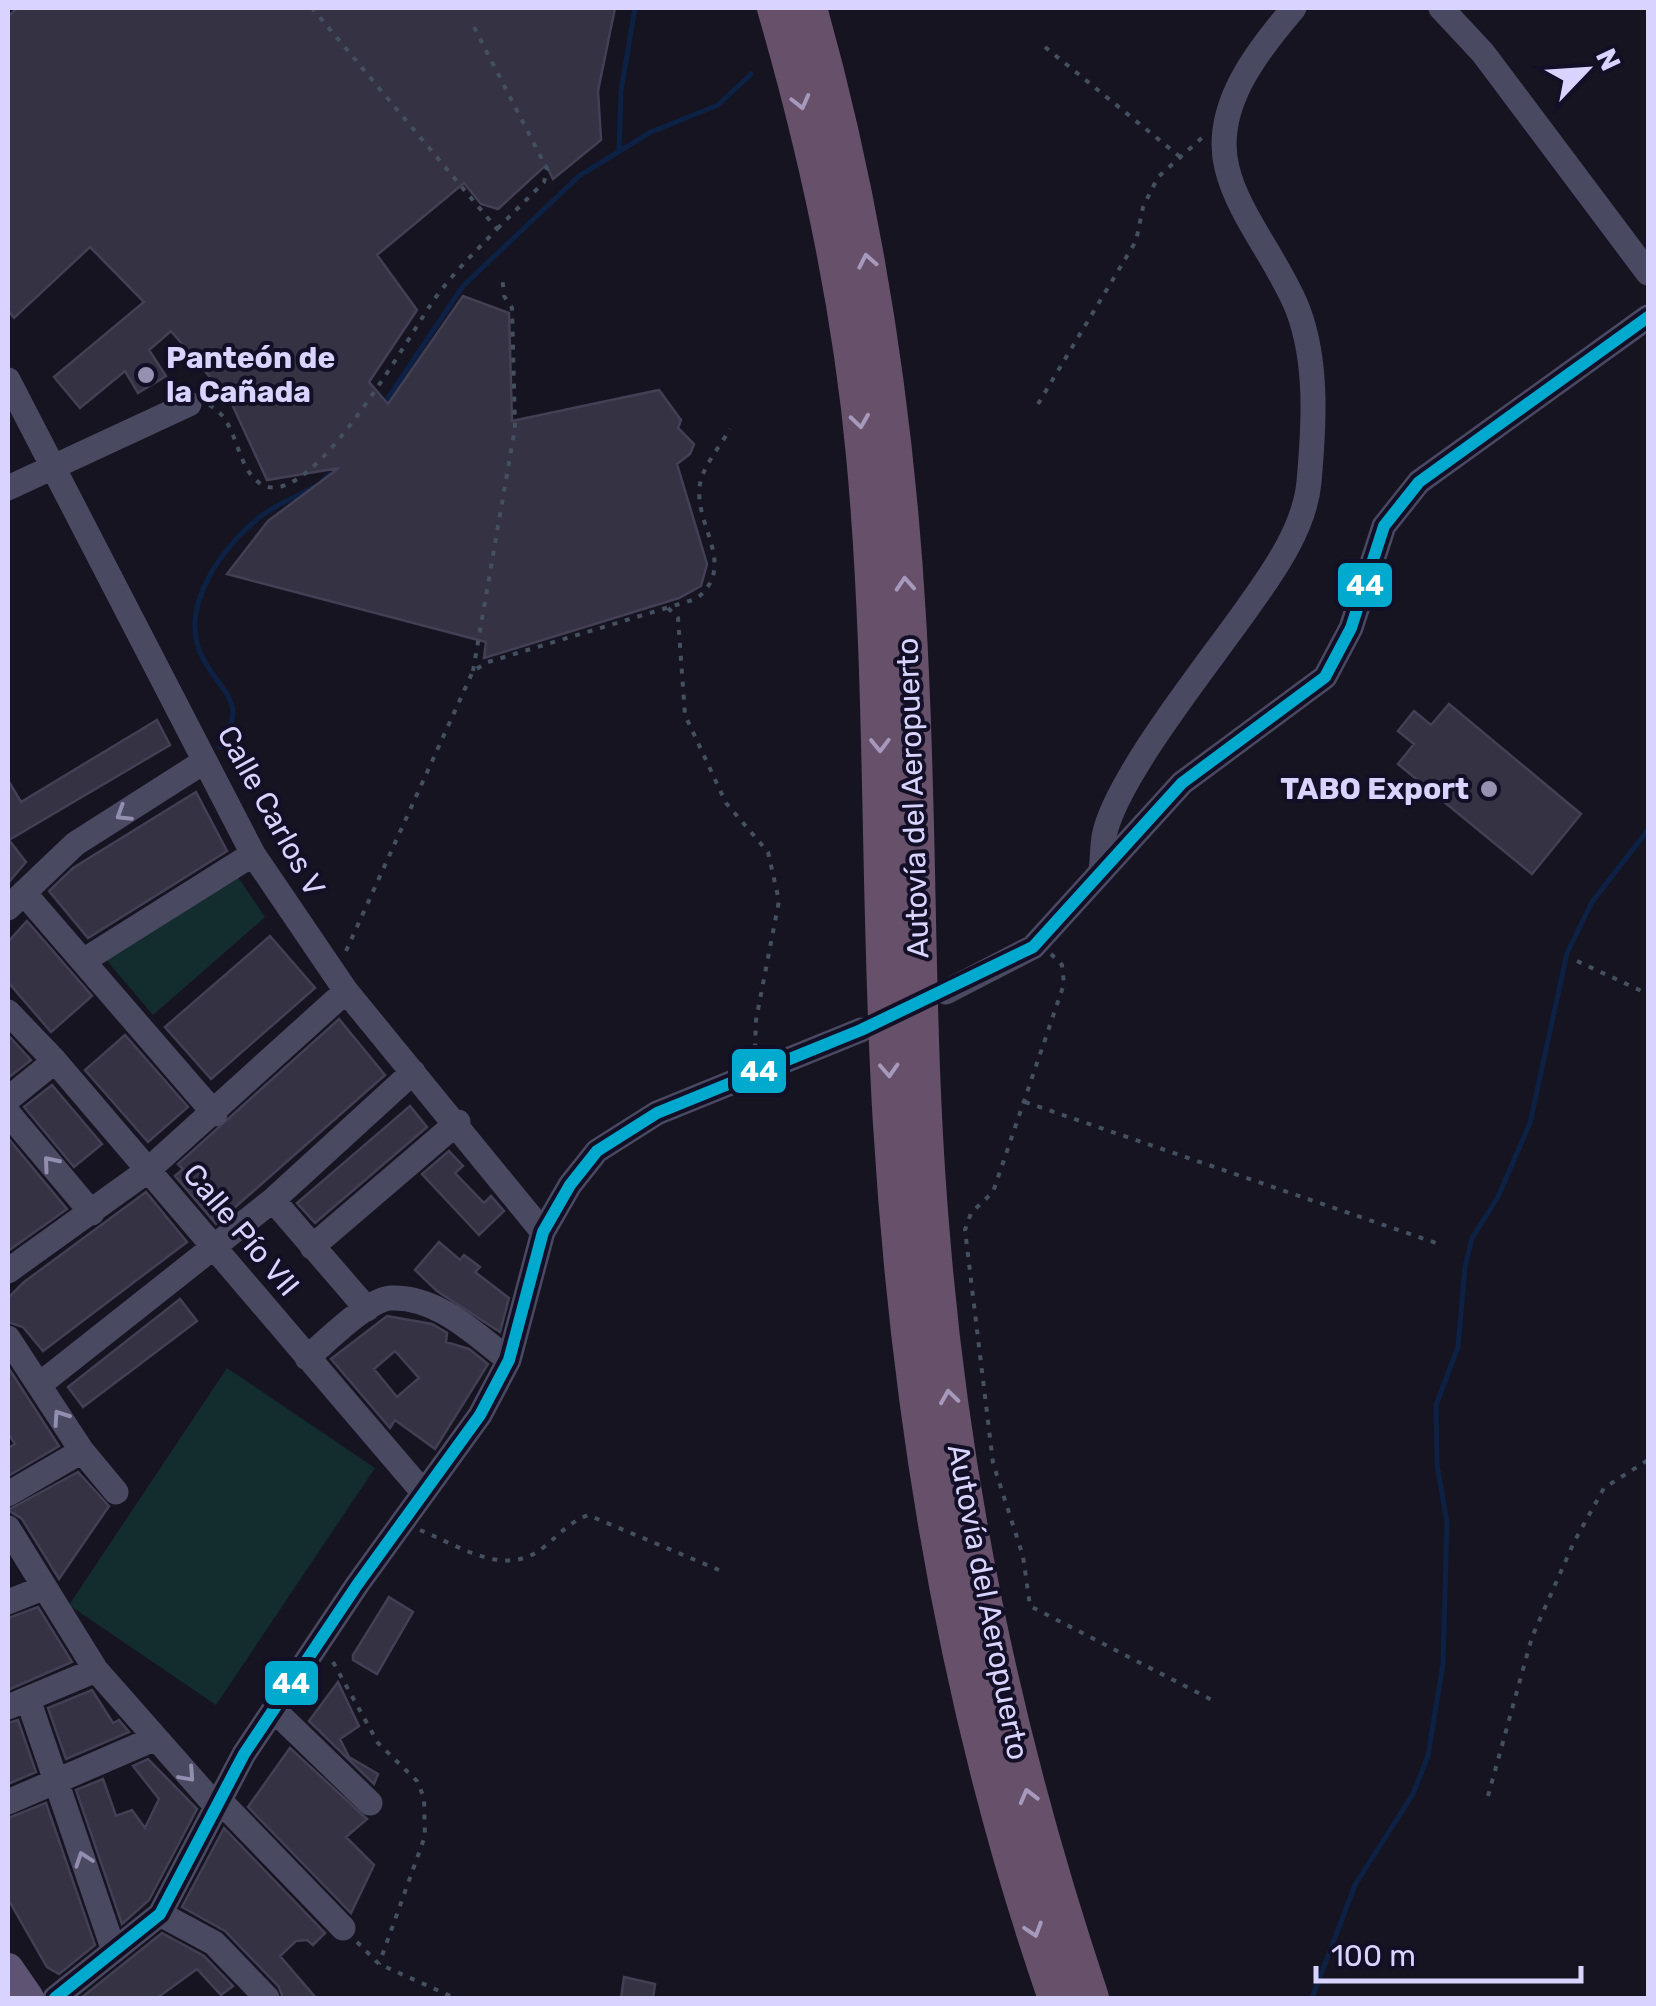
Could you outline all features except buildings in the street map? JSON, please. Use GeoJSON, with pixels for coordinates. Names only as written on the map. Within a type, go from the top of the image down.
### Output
{"type":"FeatureCollection","features":[{"type":"Feature","properties":{"kind":"highway","name":"Autovía del Aeropuerto"},"geometry":{"type":"LineString","coordinates":[[776,8],[827,212],[864,450],[879,689],[892,1123],[924,1449],[982,1754],[1057,1998]]}},
{"type":"Feature","properties":{"kind":"highway","name":"Autovía del Aeropuerto"},"geometry":{"type":"LineString","coordinates":[[808,8],[852,185],[888,390],[908,622],[920,1065],[940,1336],[974,1562],[1000,1689],[1054,1890],[1090,1998]]}},
{"type":"Feature","properties":{"kind":"highway"},"geometry":{"type":"LineString","coordinates":[[1054,1890],[1102,1998]]}},
{"type":"Feature","properties":{"kind":"main road"},"geometry":{"type":"LineString","coordinates":[[8,1968],[28,1998]]}},
{"type":"Feature","properties":{"kind":"street"},"geometry":{"type":"LineString","coordinates":[[1101,870],[1105,831],[1134,772],[1284,555],[1308,490],[1313,438],[1311,359],[1299,312],[1227,171],[1223,140],[1248,70],[1294,8]]}},
{"type":"Feature","properties":{"kind":"street"},"geometry":{"type":"LineString","coordinates":[[1441,8],[1483,53],[1648,274]]}},
{"type":"Feature","properties":{"kind":"street"},"geometry":{"type":"LineString","coordinates":[[946,992],[1033,947],[1182,783],[1324,676],[1351,628],[1384,526],[1419,482],[1648,317]]}},
{"type":"Feature","properties":{"kind":"street","name":"Calle Carlos V"},"geometry":{"type":"LineString","coordinates":[[8,380],[253,854],[340,982],[544,1232]]}},
{"type":"Feature","properties":{"kind":"street"},"geometry":{"type":"LineString","coordinates":[[8,488],[189,404]]}},
{"type":"Feature","properties":{"kind":"street"},"geometry":{"type":"LineString","coordinates":[[205,761],[75,844],[16,900],[83,961],[215,1114]]}},
{"type":"Feature","properties":{"kind":"street"},"geometry":{"type":"LineString","coordinates":[[83,961],[253,854]]}},
{"type":"Feature","properties":{"kind":"street"},"geometry":{"type":"LineString","coordinates":[[8,1270],[92,1213],[215,1114],[340,982]]}},
{"type":"Feature","properties":{"kind":"street","name":"Calle Pío VII"},"geometry":{"type":"LineString","coordinates":[[8,1012],[55,1061],[422,1492]]}},
{"type":"Feature","properties":{"kind":"street"},"geometry":{"type":"LineString","coordinates":[[55,1998],[160,1914],[244,1754],[422,1492],[480,1415],[508,1360],[544,1232],[570,1185],[597,1152],[656,1113],[861,1030]]}},
{"type":"Feature","properties":{"kind":"street"},"geometry":{"type":"LineString","coordinates":[[8,1099],[55,1061]]}},
{"type":"Feature","properties":{"kind":"street"},"geometry":{"type":"LineString","coordinates":[[39,1385],[273,1200],[413,1072]]}},
{"type":"Feature","properties":{"kind":"street"},"geometry":{"type":"LineString","coordinates":[[8,1113],[92,1213]]}},
{"type":"Feature","properties":{"kind":"street"},"geometry":{"type":"LineString","coordinates":[[312,1247],[458,1122]]}},
{"type":"Feature","properties":{"kind":"street"},"geometry":{"type":"LineString","coordinates":[[273,1200],[367,1308]]}},
{"type":"Feature","properties":{"kind":"street"},"geometry":{"type":"LineString","coordinates":[[307,1358],[367,1308],[390,1298],[448,1312],[508,1360]]}},
{"type":"Feature","properties":{"kind":"street"},"geometry":{"type":"LineString","coordinates":[[8,1338],[82,1451],[116,1492]]}},
{"type":"Feature","properties":{"kind":"street"},"geometry":{"type":"LineString","coordinates":[[8,1494],[82,1451]]}},
{"type":"Feature","properties":{"kind":"street"},"geometry":{"type":"LineString","coordinates":[[8,1528],[96,1670],[216,1806],[226,1807],[343,1928]]}},
{"type":"Feature","properties":{"kind":"street"},"geometry":{"type":"LineString","coordinates":[[8,1602],[43,1588]]}},
{"type":"Feature","properties":{"kind":"street"},"geometry":{"type":"LineString","coordinates":[[96,1670],[18,1703],[56,1781],[114,1951]]}},
{"type":"Feature","properties":{"kind":"street"},"geometry":{"type":"LineString","coordinates":[[275,1711],[370,1802]]}},
{"type":"Feature","properties":{"kind":"street"},"geometry":{"type":"LineString","coordinates":[[8,1802],[156,1738]]}},
{"type":"Feature","properties":{"kind":"street"},"geometry":{"type":"LineString","coordinates":[[160,1914],[214,1943],[254,1994]]}},
{"type":"Feature","properties":{"kind":"path"},"geometry":{"type":"LineString","coordinates":[[312,8],[498,228]]}},
{"type":"Feature","properties":{"kind":"path"},"geometry":{"type":"LineString","coordinates":[[189,404],[205,403],[218,409],[252,475],[263,485],[276,488],[295,482],[328,455],[432,301],[544,182],[546,169],[474,28]]}},
{"type":"Feature","properties":{"kind":"path"},"geometry":{"type":"LineString","coordinates":[[1045,47],[1179,156]]}},
{"type":"Feature","properties":{"kind":"path"},"geometry":{"type":"LineString","coordinates":[[1038,404],[1136,241],[1142,208],[1158,177],[1228,118]]}},
{"type":"Feature","properties":{"kind":"path"},"geometry":{"type":"LineString","coordinates":[[340,982],[473,672],[515,428],[512,308],[504,296],[502,275]]}},
{"type":"Feature","properties":{"kind":"path"},"geometry":{"type":"LineString","coordinates":[[473,672],[488,662],[696,599],[716,574],[700,500],[700,480],[730,429]]}},
{"type":"Feature","properties":{"kind":"path"},"geometry":{"type":"LineString","coordinates":[[668,608],[678,618],[684,715],[713,782],[768,852],[774,874],[777,928],[756,1020],[754,1076]]}},
{"type":"Feature","properties":{"kind":"path"},"geometry":{"type":"LineString","coordinates":[[1033,947],[1050,953],[1062,965],[1064,984],[993,1192],[971,1213],[966,1230],[993,1463],[1023,1556],[1030,1606],[1212,1700]]}},
{"type":"Feature","properties":{"kind":"path"},"geometry":{"type":"LineString","coordinates":[[1577,961],[1648,994]]}},
{"type":"Feature","properties":{"kind":"path"},"geometry":{"type":"LineString","coordinates":[[1025,1102],[1442,1245]]}},
{"type":"Feature","properties":{"kind":"path"},"geometry":{"type":"LineString","coordinates":[[1488,1796],[1532,1637],[1574,1542],[1604,1488],[1648,1460]]}},
{"type":"Feature","properties":{"kind":"path"},"geometry":{"type":"LineString","coordinates":[[402,1522],[498,1564],[518,1562],[542,1549],[568,1523],[588,1515],[718,1570]]}},
{"type":"Feature","properties":{"kind":"path"},"geometry":{"type":"LineString","coordinates":[[343,1928],[379,1964],[455,1998]]}},
{"type":"Feature","properties":{"kind":"green space"},"geometry":{"type":"Polygon","coordinates":[[[236,874],[265,917],[153,1015],[102,955],[236,874]]]}},
{"type":"Feature","properties":{"kind":"green space"},"geometry":{"type":"Polygon","coordinates":[[[227,1368],[375,1468],[216,1705],[69,1605],[227,1368]]]}},
{"type":"Feature","properties":{"kind":"waterway"},"geometry":{"type":"LineString","coordinates":[[619,151],[621,91],[635,8]]}},
{"type":"Feature","properties":{"kind":"waterway"},"geometry":{"type":"LineString","coordinates":[[382,407],[463,286],[579,176],[651,132],[718,105],[751,74]]}},
{"type":"Feature","properties":{"kind":"waterway"},"geometry":{"type":"LineString","coordinates":[[323,480],[342,465]]}},
{"type":"Feature","properties":{"kind":"waterway"},"geometry":{"type":"LineString","coordinates":[[220,747],[229,730],[232,706],[200,652],[195,634],[201,596],[220,559],[246,529],[273,508],[314,487]]}},
{"type":"Feature","properties":{"kind":"waterway"},"geometry":{"type":"LineString","coordinates":[[1312,1998],[1355,1885],[1413,1794],[1428,1756],[1443,1664],[1447,1522],[1437,1465],[1436,1405],[1458,1347],[1465,1267],[1472,1238],[1498,1197],[1530,1123],[1567,953],[1592,902],[1648,830]]}},
{"type":"Feature","properties":{"kind":"transit line","name":"44"},"geometry":{"type":"LineString","coordinates":[[55,1998],[160,1914],[244,1754],[357,1585],[480,1415],[509,1360],[543,1232],[570,1185],[597,1151],[657,1113],[861,1030],[1033,947],[1182,783],[1325,677],[1351,628],[1384,526],[1419,482],[1648,317]]}},
{"type":"Feature","properties":{"kind":"place","name":"Panteón de la Cañada"},"geometry":{"type":"Point","coordinates":[146,375]}},
{"type":"Feature","properties":{"kind":"place","name":"TABO Export"},"geometry":{"type":"Point","coordinates":[1489,789]}}]}
